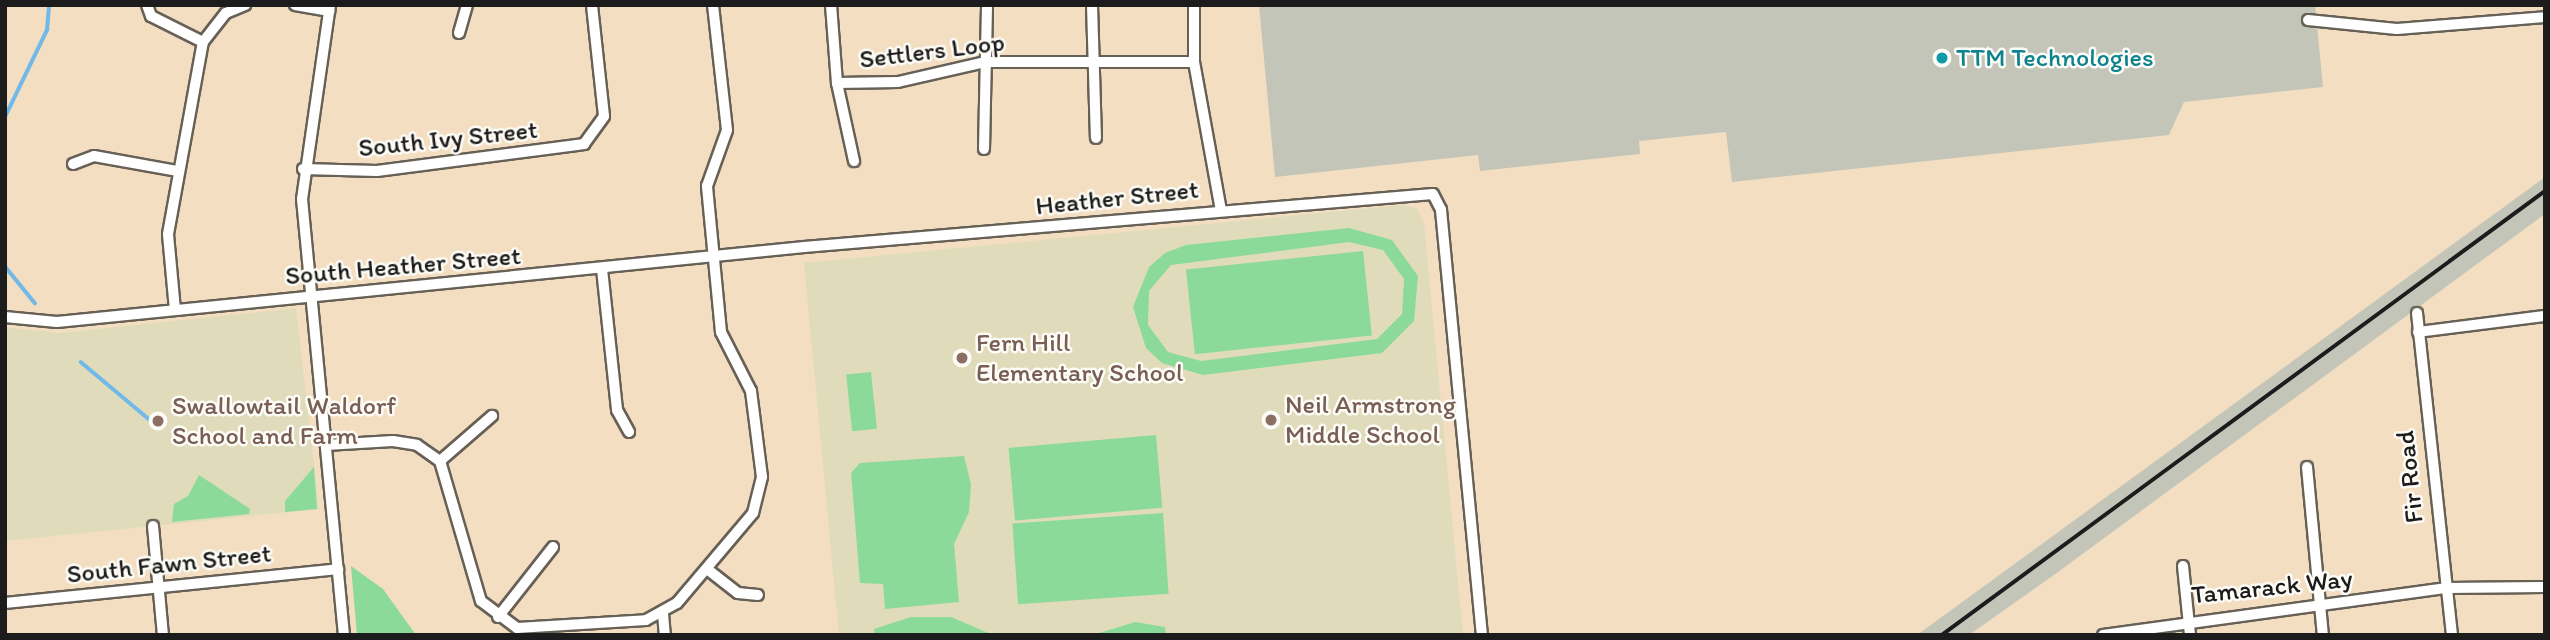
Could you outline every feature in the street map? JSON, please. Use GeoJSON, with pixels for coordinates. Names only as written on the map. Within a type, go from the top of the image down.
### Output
{"type":"FeatureCollection","features":[{"type":"Feature","properties":{"kind":"street"},"geometry":{"type":"LineString","coordinates":[[147,5],[151,16],[203,42]]}},
{"type":"Feature","properties":{"kind":"street"},"geometry":{"type":"LineString","coordinates":[[175,310],[168,234],[177,171],[203,42],[226,13],[245,5]]}},
{"type":"Feature","properties":{"kind":"street"},"geometry":{"type":"LineString","coordinates":[[295,5],[329,8],[303,169],[311,298],[344,635]]}},
{"type":"Feature","properties":{"kind":"street"},"geometry":{"type":"LineString","coordinates":[[459,33],[467,5]]}},
{"type":"Feature","properties":{"kind":"street","name":"South Ivy Street"},"geometry":{"type":"LineString","coordinates":[[303,169],[377,171],[560,150],[594,136],[604,116],[592,5]]}},
{"type":"Feature","properties":{"kind":"street"},"geometry":{"type":"LineString","coordinates":[[326,445],[393,440],[416,444],[440,461],[481,600],[498,617],[538,630],[663,614],[707,569],[753,513],[762,477],[751,391],[721,332],[707,186],[727,130],[713,5]]}},
{"type":"Feature","properties":{"kind":"street","name":"Settlers Loop"},"geometry":{"type":"LineString","coordinates":[[831,5],[837,83],[898,82],[985,62],[1092,66],[1194,62]]}},
{"type":"Feature","properties":{"kind":"street"},"geometry":{"type":"LineString","coordinates":[[984,149],[987,5]]}},
{"type":"Feature","properties":{"kind":"street"},"geometry":{"type":"LineString","coordinates":[[1092,5],[1096,138]]}},
{"type":"Feature","properties":{"kind":"street"},"geometry":{"type":"LineString","coordinates":[[1194,5],[1194,62],[1221,211]]}},
{"type":"Feature","properties":{"kind":"street"},"geometry":{"type":"LineString","coordinates":[[2308,20],[2398,29],[2545,17]]}},
{"type":"Feature","properties":{"kind":"street"},"geometry":{"type":"LineString","coordinates":[[837,83],[854,161]]}},
{"type":"Feature","properties":{"kind":"street"},"geometry":{"type":"LineString","coordinates":[[73,164],[94,156],[177,171]]}},
{"type":"Feature","properties":{"kind":"street","name":"Heather Street"},"geometry":{"type":"LineString","coordinates":[[804,247],[885,245],[1221,211],[1433,194],[1441,210],[1482,635]]}},
{"type":"Feature","properties":{"kind":"street","name":"South Heather Street"},"geometry":{"type":"LineString","coordinates":[[5,317],[57,322],[804,247]]}},
{"type":"Feature","properties":{"kind":"street"},"geometry":{"type":"LineString","coordinates":[[602,269],[617,410],[629,432]]}},
{"type":"Feature","properties":{"kind":"street","name":"Fir Road"},"geometry":{"type":"LineString","coordinates":[[2417,313],[2452,635]]}},
{"type":"Feature","properties":{"kind":"street"},"geometry":{"type":"LineString","coordinates":[[2418,332],[2545,316]]}},
{"type":"Feature","properties":{"kind":"street"},"geometry":{"type":"LineString","coordinates":[[440,461],[492,416]]}},
{"type":"Feature","properties":{"kind":"street"},"geometry":{"type":"LineString","coordinates":[[2307,467],[2323,635]]}},
{"type":"Feature","properties":{"kind":"street"},"geometry":{"type":"LineString","coordinates":[[153,526],[163,635]]}},
{"type":"Feature","properties":{"kind":"street"},"geometry":{"type":"LineString","coordinates":[[498,617],[552,547]]}},
{"type":"Feature","properties":{"kind":"street"},"geometry":{"type":"LineString","coordinates":[[2183,566],[2190,635]]}},
{"type":"Feature","properties":{"kind":"street","name":"South Fawn Street"},"geometry":{"type":"LineString","coordinates":[[5,603],[338,569]]}},
{"type":"Feature","properties":{"kind":"street"},"geometry":{"type":"LineString","coordinates":[[707,569],[738,593],[758,596]]}},
{"type":"Feature","properties":{"kind":"street","name":"Tamarack Way"},"geometry":{"type":"LineString","coordinates":[[2103,635],[2189,619],[2320,606],[2447,588],[2544,587]]}},
{"type":"Feature","properties":{"kind":"street"},"geometry":{"type":"LineString","coordinates":[[663,614],[665,635]]}},
{"type":"Feature","properties":{"kind":"shaded area"},"geometry":{"type":"Polygon","coordinates":[[[1259,5],[2315,5],[2323,87],[2184,102],[2169,135],[1732,182],[1726,132],[1639,141],[1640,154],[1480,171],[1478,155],[1275,177],[1259,5]]]}},
{"type":"Feature","properties":{"kind":"shaded area"},"geometry":{"type":"Polygon","coordinates":[[[2545,177],[2545,214],[2058,572],[1969,635],[1917,635],[2545,177]]]}},
{"type":"Feature","properties":{"kind":"shaded area","name":"Neil Armstrong Middle School"},"geometry":{"type":"Polygon","coordinates":[[[1402,205],[1417,208],[1424,223],[1463,635],[839,635],[804,263],[1402,205]]]}},
{"type":"Feature","properties":{"kind":"shaded area","name":"Swallowtail Waldorf School and Farm"},"geometry":{"type":"Polygon","coordinates":[[[296,308],[319,509],[5,541],[5,327],[60,333],[296,308]]]}},
{"type":"Feature","properties":{"kind":"green space"},"geometry":{"type":"Polygon","coordinates":[[[1349,228],[1392,240],[1418,276],[1414,321],[1382,353],[1203,375],[1162,363],[1146,348],[1133,307],[1149,267],[1165,253],[1186,245],[1349,228]],[[1349,242],[1171,265],[1149,291],[1148,325],[1168,352],[1201,361],[1377,339],[1402,314],[1404,279],[1383,250],[1349,242]]]}},
{"type":"Feature","properties":{"kind":"green space"},"geometry":{"type":"Polygon","coordinates":[[[1363,251],[1372,336],[1195,354],[1186,270],[1363,251]]]}},
{"type":"Feature","properties":{"kind":"green space"},"geometry":{"type":"Polygon","coordinates":[[[871,372],[877,429],[852,431],[846,375],[871,372]]]}},
{"type":"Feature","properties":{"kind":"green space"},"geometry":{"type":"Polygon","coordinates":[[[1156,435],[1162,508],[1015,521],[1009,448],[1156,435]]]}},
{"type":"Feature","properties":{"kind":"green space"},"geometry":{"type":"Polygon","coordinates":[[[964,456],[971,484],[969,512],[954,544],[959,602],[885,609],[883,584],[860,583],[851,473],[860,463],[964,456]]]}},
{"type":"Feature","properties":{"kind":"green space"},"geometry":{"type":"Polygon","coordinates":[[[314,467],[317,509],[285,512],[285,501],[314,467]]]}},
{"type":"Feature","properties":{"kind":"green space"},"geometry":{"type":"Polygon","coordinates":[[[199,475],[250,509],[249,514],[172,522],[174,504],[188,496],[199,475]]]}},
{"type":"Feature","properties":{"kind":"green space"},"geometry":{"type":"Polygon","coordinates":[[[1163,513],[1169,594],[1018,604],[1012,524],[1163,513]]]}},
{"type":"Feature","properties":{"kind":"green space"},"geometry":{"type":"Polygon","coordinates":[[[351,566],[383,589],[416,635],[357,635],[351,566]]]}},
{"type":"Feature","properties":{"kind":"green space"},"geometry":{"type":"Polygon","coordinates":[[[911,617],[951,617],[993,635],[875,635],[874,629],[911,617]]]}},
{"type":"Feature","properties":{"kind":"green space"},"geometry":{"type":"Polygon","coordinates":[[[1135,622],[1165,627],[1166,635],[1093,635],[1135,622]]]}},
{"type":"Feature","properties":{"kind":"waterway"},"geometry":{"type":"LineString","coordinates":[[5,117],[47,30],[49,5]]}},
{"type":"Feature","properties":{"kind":"waterway"},"geometry":{"type":"LineString","coordinates":[[5,266],[35,303]]}},
{"type":"Feature","properties":{"kind":"waterway"},"geometry":{"type":"LineString","coordinates":[[81,362],[149,419]]}},
{"type":"Feature","properties":{"kind":"railway"},"geometry":{"type":"LineString","coordinates":[[1942,635],[2545,191]]}},
{"type":"Feature","properties":{"kind":"place","name":"TTM Technologies"},"geometry":{"type":"Point","coordinates":[1942,58]}},
{"type":"Feature","properties":{"kind":"place","name":"Fern Hill Elementary School"},"geometry":{"type":"Point","coordinates":[962,358]}},
{"type":"Feature","properties":{"kind":"place","name":"Neil Armstrong Middle School"},"geometry":{"type":"Point","coordinates":[1271,420]}},
{"type":"Feature","properties":{"kind":"place","name":"Swallowtail Waldorf School and Farm"},"geometry":{"type":"Point","coordinates":[158,421]}}]}
